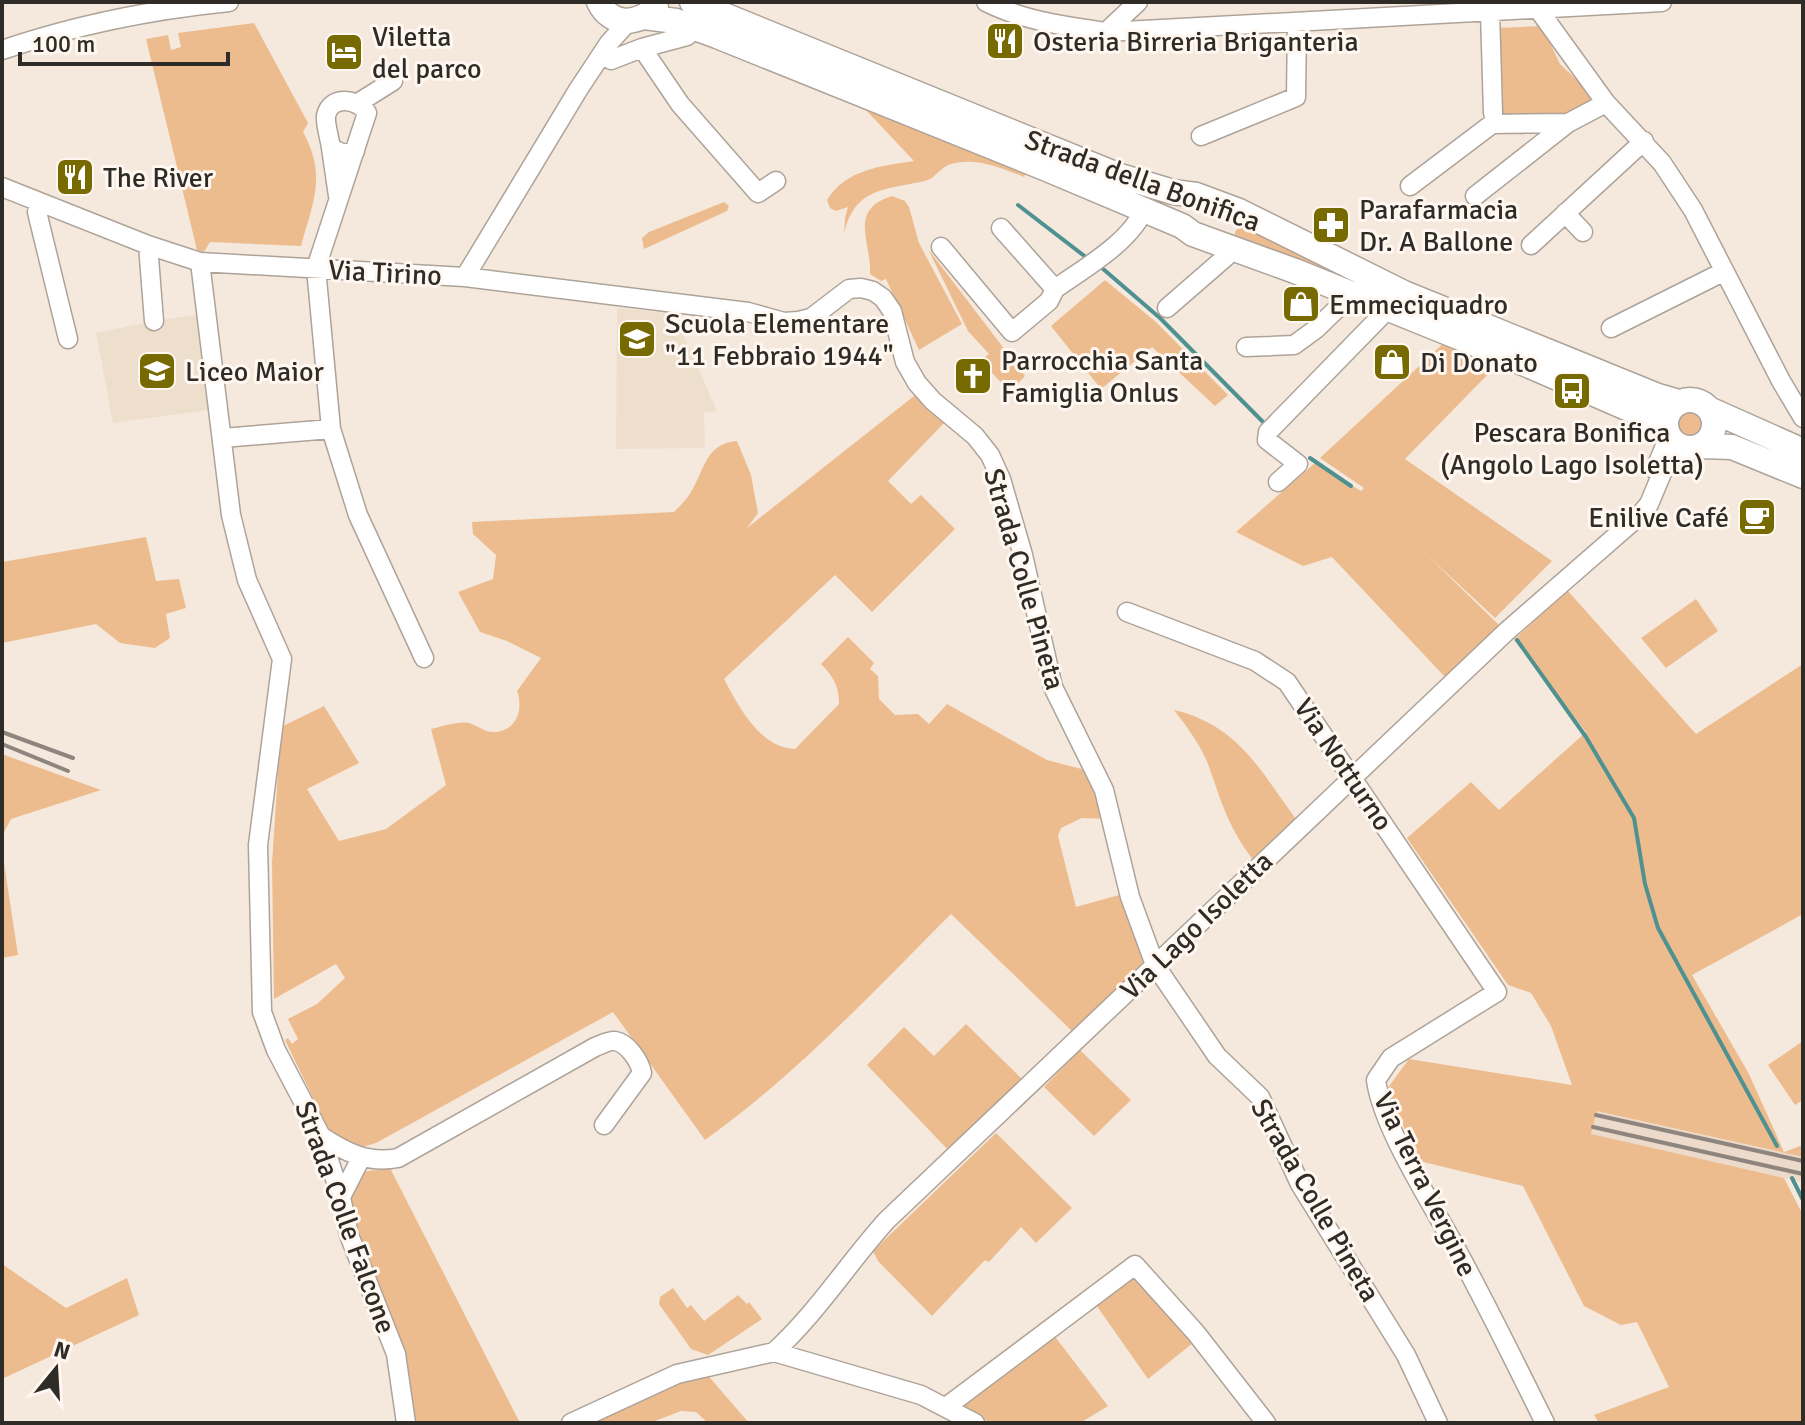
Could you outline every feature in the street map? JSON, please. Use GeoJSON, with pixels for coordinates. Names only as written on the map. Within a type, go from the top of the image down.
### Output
{"type":"FeatureCollection","features":[{"type":"Feature","properties":{"kind":"main road"},"geometry":{"type":"LineString","coordinates":[[599,2],[609,15],[644,14]]}},
{"type":"Feature","properties":{"kind":"main road","name":"Strada della Bonifica"},"geometry":{"type":"LineString","coordinates":[[692,2],[1120,176],[1207,199],[1259,220],[1277,232],[1404,293],[1679,402]]}},
{"type":"Feature","properties":{"kind":"main road","name":"Strada della Bonifica"},"geometry":{"type":"LineString","coordinates":[[644,14],[695,27],[1144,209],[1193,234],[1544,372],[1668,430]]}},
{"type":"Feature","properties":{"kind":"main road"},"geometry":{"type":"LineString","coordinates":[[1182,226],[1200,232],[1210,231],[1216,217],[1209,206],[1183,194]]}},
{"type":"Feature","properties":{"kind":"main road"},"geometry":{"type":"LineString","coordinates":[[1238,250],[1227,239],[1233,222],[1242,220],[1277,232]]}},
{"type":"Feature","properties":{"kind":"main road"},"geometry":{"type":"LineString","coordinates":[[1803,451],[1711,410],[1696,400],[1679,402],[1671,409],[1668,430],[1680,446],[1732,447],[1803,476]]}},
{"type":"Feature","properties":{"kind":"main road"},"geometry":{"type":"LineString","coordinates":[[1698,447],[1713,433],[1715,421],[1711,410]]}},
{"type":"Feature","properties":{"kind":"street"},"geometry":{"type":"LineString","coordinates":[[2,50],[87,24],[158,9],[229,2]]}},
{"type":"Feature","properties":{"kind":"street"},"geometry":{"type":"LineString","coordinates":[[986,2],[1048,24],[1106,32],[1662,2]]}},
{"type":"Feature","properties":{"kind":"street"},"geometry":{"type":"LineString","coordinates":[[1106,32],[1138,2]]}},
{"type":"Feature","properties":{"kind":"street"},"geometry":{"type":"LineString","coordinates":[[1550,6],[1572,59],[1606,103],[1644,141],[1693,210],[1723,272],[1803,418]]}},
{"type":"Feature","properties":{"kind":"street"},"geometry":{"type":"LineString","coordinates":[[1490,12],[1493,113]]}},
{"type":"Feature","properties":{"kind":"street","name":"Via Tirino"},"geometry":{"type":"LineString","coordinates":[[2,187],[148,245],[200,262],[465,277],[609,43],[644,14]]}},
{"type":"Feature","properties":{"kind":"street"},"geometry":{"type":"LineString","coordinates":[[1201,136],[1296,97],[1297,23]]}},
{"type":"Feature","properties":{"kind":"street"},"geometry":{"type":"LineString","coordinates":[[611,60],[687,36],[695,27]]}},
{"type":"Feature","properties":{"kind":"street"},"geometry":{"type":"LineString","coordinates":[[642,48],[680,104],[758,193],[776,181]]}},
{"type":"Feature","properties":{"kind":"street"},"geometry":{"type":"LineString","coordinates":[[358,103],[393,81]]}},
{"type":"Feature","properties":{"kind":"street"},"geometry":{"type":"LineString","coordinates":[[339,203],[326,116],[331,107],[349,100],[358,103],[367,113],[339,203],[316,268],[331,429],[358,515],[424,658]]}},
{"type":"Feature","properties":{"kind":"street"},"geometry":{"type":"LineString","coordinates":[[1475,196],[1568,123],[1606,103]]}},
{"type":"Feature","properties":{"kind":"street"},"geometry":{"type":"LineString","coordinates":[[1410,186],[1492,124],[1568,123]]}},
{"type":"Feature","properties":{"kind":"street"},"geometry":{"type":"LineString","coordinates":[[1531,245],[1644,141]]}},
{"type":"Feature","properties":{"kind":"street"},"geometry":{"type":"LineString","coordinates":[[331,148],[344,154],[355,151]]}},
{"type":"Feature","properties":{"kind":"street"},"geometry":{"type":"LineString","coordinates":[[40,202],[37,212],[68,339]]}},
{"type":"Feature","properties":{"kind":"street","name":"Strada della Bonifica"},"geometry":{"type":"LineString","coordinates":[[941,247],[1012,332],[1049,301],[1055,289],[1136,226],[1144,209]]}},
{"type":"Feature","properties":{"kind":"street"},"geometry":{"type":"LineString","coordinates":[[1565,213],[1583,232]]}},
{"type":"Feature","properties":{"kind":"street"},"geometry":{"type":"LineString","coordinates":[[1001,228],[1055,289]]}},
{"type":"Feature","properties":{"kind":"street"},"geometry":{"type":"LineString","coordinates":[[148,245],[154,321]]}},
{"type":"Feature","properties":{"kind":"street","name":"Strada della Bonifica"},"geometry":{"type":"LineString","coordinates":[[1167,308],[1228,255],[1238,250]]}},
{"type":"Feature","properties":{"kind":"street","name":"Strada Colle Falcone"},"geometry":{"type":"LineString","coordinates":[[200,262],[231,515],[247,580],[282,659],[258,845],[262,1012],[276,1050],[321,1136],[341,1197],[349,1235],[396,1354],[406,1423]]}},
{"type":"Feature","properties":{"kind":"street"},"geometry":{"type":"LineString","coordinates":[[1611,328],[1723,272]]}},
{"type":"Feature","properties":{"kind":"street","name":"Strada Colle Pineta"},"geometry":{"type":"LineString","coordinates":[[465,277],[735,310],[784,322],[811,318],[849,289],[873,291],[883,298],[892,311],[905,362],[917,383],[933,401],[975,436],[990,455],[1001,479],[1032,591],[1053,687],[1104,790],[1130,897],[1155,965],[1217,1056],[1260,1097],[1300,1184],[1406,1355],[1438,1423]]}},
{"type":"Feature","properties":{"kind":"street"},"geometry":{"type":"LineString","coordinates":[[1246,347],[1294,345],[1316,329],[1352,294]]}},
{"type":"Feature","properties":{"kind":"street"},"geometry":{"type":"LineString","coordinates":[[1278,482],[1298,464],[1267,440],[1268,432],[1388,309]]}},
{"type":"Feature","properties":{"kind":"street"},"geometry":{"type":"LineString","coordinates":[[220,416],[256,435]]}},
{"type":"Feature","properties":{"kind":"street"},"geometry":{"type":"LineString","coordinates":[[222,438],[331,429]]}},
{"type":"Feature","properties":{"kind":"street","name":"Via Lago Isoletta"},"geometry":{"type":"LineString","coordinates":[[1639,516],[1668,430]]}},
{"type":"Feature","properties":{"kind":"street","name":"Via Lago Isoletta"},"geometry":{"type":"LineString","coordinates":[[774,1352],[799,1329],[858,1252],[887,1220],[1507,631],[1639,516],[1649,504],[1665,466],[1698,447]]}},
{"type":"Feature","properties":{"kind":"street","name":"Via Notturno"},"geometry":{"type":"LineString","coordinates":[[1127,612],[1255,661],[1278,674],[1294,691],[1497,992]]}},
{"type":"Feature","properties":{"kind":"street","name":"Via Terra Vergine"},"geometry":{"type":"LineString","coordinates":[[1497,992],[1391,1058],[1376,1080],[1378,1098],[1545,1423]]}},
{"type":"Feature","properties":{"kind":"street"},"geometry":{"type":"LineString","coordinates":[[321,1136],[361,1158],[398,1158],[595,1047],[614,1041],[630,1051],[642,1073],[604,1125]]}},
{"type":"Feature","properties":{"kind":"street"},"geometry":{"type":"LineString","coordinates":[[341,1197],[361,1158]]}},
{"type":"Feature","properties":{"kind":"street"},"geometry":{"type":"LineString","coordinates":[[946,1407],[1135,1265],[1196,1333],[1266,1423]]}},
{"type":"Feature","properties":{"kind":"street"},"geometry":{"type":"LineString","coordinates":[[571,1423],[677,1374],[774,1352],[790,1359],[889,1384],[946,1407],[975,1423]]}},
{"type":"Feature","properties":{"kind":"shaded area"},"geometry":{"type":"Polygon","coordinates":[[[254,23],[308,123],[303,132],[314,162],[316,189],[301,246],[210,242],[204,252],[197,250],[146,39],[168,35],[171,50],[181,47],[178,33],[254,23]]]}},
{"type":"Feature","properties":{"kind":"shaded area"},"geometry":{"type":"Polygon","coordinates":[[[1542,26],[1560,64],[1595,97],[1567,116],[1502,120],[1495,28],[1542,26]]]}},
{"type":"Feature","properties":{"kind":"shaded area"},"geometry":{"type":"Polygon","coordinates":[[[863,107],[1027,169],[1024,177],[979,163],[951,164],[929,180],[884,189],[863,199],[849,219],[844,235],[848,207],[836,211],[830,208],[827,200],[835,190],[854,175],[914,161],[863,107]]]}},
{"type":"Feature","properties":{"kind":"shaded area"},"geometry":{"type":"Polygon","coordinates":[[[892,196],[905,201],[909,207],[919,243],[962,324],[919,350],[886,279],[881,281],[870,274],[866,219],[878,202],[892,196]]]}},
{"type":"Feature","properties":{"kind":"shaded area"},"geometry":{"type":"Polygon","coordinates":[[[724,202],[729,206],[727,211],[644,249],[642,238],[649,232],[724,202]]]}},
{"type":"Feature","properties":{"kind":"shaded area"},"geometry":{"type":"Polygon","coordinates":[[[1241,227],[1665,403],[1662,412],[1234,237],[1241,227]]]}},
{"type":"Feature","properties":{"kind":"shaded area"},"geometry":{"type":"Polygon","coordinates":[[[928,249],[1025,376],[1010,392],[981,361],[989,354],[968,331],[928,249]]]}},
{"type":"Feature","properties":{"kind":"shaded area"},"geometry":{"type":"Polygon","coordinates":[[[1105,280],[1156,322],[1228,395],[1215,406],[1152,347],[1101,389],[1051,326],[1105,280]]]}},
{"type":"Feature","properties":{"kind":"shaded area"},"geometry":{"type":"Polygon","coordinates":[[[617,308],[674,314],[717,411],[704,412],[705,448],[616,449],[617,308]]]}},
{"type":"Feature","properties":{"kind":"shaded area","name":"Liceo Maior"},"geometry":{"type":"Polygon","coordinates":[[[204,314],[215,409],[113,423],[96,333],[204,314]]]}},
{"type":"Feature","properties":{"kind":"shaded area"},"geometry":{"type":"Polygon","coordinates":[[[1446,341],[1499,363],[1405,459],[1552,561],[1495,618],[1425,553],[1499,625],[1445,677],[1332,557],[1303,566],[1236,532],[1315,463],[1361,491],[1364,488],[1320,458],[1446,341]]]}},
{"type":"Feature","properties":{"kind":"shaded area"},"geometry":{"type":"Polygon","coordinates":[[[919,392],[948,419],[888,481],[911,504],[921,495],[955,529],[872,612],[835,575],[724,679],[761,734],[771,742],[795,749],[839,704],[834,682],[821,664],[848,637],[874,663],[870,669],[878,676],[879,699],[895,715],[918,714],[929,724],[947,704],[1047,760],[1089,771],[1107,819],[1082,818],[1061,828],[1058,836],[1076,907],[1126,893],[1148,962],[1073,1032],[951,914],[802,1061],[705,1140],[613,1012],[376,1143],[356,1149],[331,1135],[285,1040],[288,1038],[292,1044],[298,1039],[288,1019],[317,1004],[345,978],[336,964],[274,999],[272,863],[281,727],[324,706],[359,763],[307,789],[339,841],[386,829],[446,785],[431,729],[455,723],[472,724],[490,732],[507,728],[519,712],[517,691],[541,658],[480,632],[458,592],[493,579],[496,555],[473,534],[472,522],[674,512],[689,495],[712,452],[726,443],[737,441],[751,475],[758,513],[747,528],[919,392]]]}},
{"type":"Feature","properties":{"kind":"shaded area"},"geometry":{"type":"Polygon","coordinates":[[[1691,409],[1702,413],[1706,424],[1702,435],[1691,439],[1680,435],[1676,424],[1680,413],[1691,409]]]}},
{"type":"Feature","properties":{"kind":"shaded area"},"geometry":{"type":"Polygon","coordinates":[[[146,537],[156,581],[179,579],[186,608],[166,614],[170,638],[155,648],[120,643],[96,624],[2,643],[2,562],[146,537]]]}},
{"type":"Feature","properties":{"kind":"shaded area"},"geometry":{"type":"Polygon","coordinates":[[[1567,590],[1696,734],[1803,664],[1803,914],[1692,975],[1749,1074],[1784,1152],[1803,1145],[1803,1157],[1597,1111],[1591,1134],[1784,1178],[1803,1215],[1803,1423],[1599,1423],[1594,1415],[1669,1387],[1637,1322],[1621,1325],[1584,1306],[1523,1186],[1419,1161],[1387,1089],[1409,1059],[1572,1085],[1551,1026],[1531,993],[1508,985],[1407,838],[1471,782],[1499,810],[1586,732],[1514,640],[1567,590]]]}},
{"type":"Feature","properties":{"kind":"shaded area"},"geometry":{"type":"Polygon","coordinates":[[[1696,599],[1718,631],[1666,668],[1641,638],[1696,599]]]}},
{"type":"Feature","properties":{"kind":"shaded area"},"geometry":{"type":"Polygon","coordinates":[[[1174,710],[1216,727],[1232,739],[1260,769],[1298,822],[1255,862],[1232,826],[1201,750],[1174,710]]]}},
{"type":"Feature","properties":{"kind":"shaded area"},"geometry":{"type":"Polygon","coordinates":[[[2,754],[101,790],[11,819],[2,836],[2,754]]]}},
{"type":"Feature","properties":{"kind":"shaded area"},"geometry":{"type":"Polygon","coordinates":[[[2,850],[18,955],[2,958],[2,850]]]}},
{"type":"Feature","properties":{"kind":"shaded area"},"geometry":{"type":"Polygon","coordinates":[[[966,1024],[1023,1080],[951,1153],[867,1065],[904,1027],[934,1056],[966,1024]]]}},
{"type":"Feature","properties":{"kind":"shaded area"},"geometry":{"type":"Polygon","coordinates":[[[1803,1041],[1803,1100],[1795,1105],[1768,1065],[1803,1041]]]}},
{"type":"Feature","properties":{"kind":"shaded area"},"geometry":{"type":"Polygon","coordinates":[[[1080,1050],[1131,1100],[1094,1136],[1044,1087],[1080,1050]]]}},
{"type":"Feature","properties":{"kind":"shaded area"},"geometry":{"type":"Polygon","coordinates":[[[1597,1110],[1803,1157],[1803,1182],[1591,1135],[1597,1110]]]}},
{"type":"Feature","properties":{"kind":"shaded area"},"geometry":{"type":"Polygon","coordinates":[[[996,1133],[1072,1208],[1036,1243],[1021,1227],[932,1316],[878,1261],[873,1251],[996,1133]]]}},
{"type":"Feature","properties":{"kind":"shaded area"},"geometry":{"type":"Polygon","coordinates":[[[390,1168],[520,1423],[413,1423],[409,1373],[401,1345],[380,1298],[347,1202],[362,1172],[390,1168]]]}},
{"type":"Feature","properties":{"kind":"shaded area"},"geometry":{"type":"Polygon","coordinates":[[[2,1264],[66,1308],[127,1278],[139,1315],[2,1379],[2,1264]]]}},
{"type":"Feature","properties":{"kind":"shaded area"},"geometry":{"type":"Polygon","coordinates":[[[1140,1276],[1198,1339],[1148,1379],[1094,1302],[1124,1279],[1140,1276]]]}},
{"type":"Feature","properties":{"kind":"shaded area"},"geometry":{"type":"Polygon","coordinates":[[[673,1288],[687,1308],[691,1305],[704,1321],[738,1295],[747,1304],[749,1302],[762,1319],[708,1355],[691,1349],[659,1304],[660,1297],[673,1288]]]}},
{"type":"Feature","properties":{"kind":"shaded area"},"geometry":{"type":"Polygon","coordinates":[[[1053,1334],[1108,1406],[1080,1423],[991,1423],[957,1405],[1053,1334]]]}},
{"type":"Feature","properties":{"kind":"shaded area"},"geometry":{"type":"Polygon","coordinates":[[[705,1372],[749,1423],[708,1423],[696,1412],[681,1411],[650,1423],[574,1423],[705,1372]]]}},
{"type":"Feature","properties":{"kind":"waterway"},"geometry":{"type":"LineString","coordinates":[[1018,205],[1087,258]]}},
{"type":"Feature","properties":{"kind":"waterway"},"geometry":{"type":"LineString","coordinates":[[1102,268],[1160,318],[1266,425]]}},
{"type":"Feature","properties":{"kind":"waterway"},"geometry":{"type":"LineString","coordinates":[[1310,458],[1351,486]]}},
{"type":"Feature","properties":{"kind":"waterway"},"geometry":{"type":"LineString","coordinates":[[1517,640],[1586,737],[1634,818],[1645,884],[1658,928],[1777,1146]]}},
{"type":"Feature","properties":{"kind":"waterway"},"geometry":{"type":"LineString","coordinates":[[1792,1178],[1803,1200]]}},
{"type":"Feature","properties":{"kind":"railway"},"geometry":{"type":"LineString","coordinates":[[2,732],[73,758]]}},
{"type":"Feature","properties":{"kind":"railway"},"geometry":{"type":"LineString","coordinates":[[2,744],[68,771]]}},
{"type":"Feature","properties":{"kind":"railway"},"geometry":{"type":"LineString","coordinates":[[1596,1115],[1803,1161]]}},
{"type":"Feature","properties":{"kind":"railway"},"geometry":{"type":"LineString","coordinates":[[1593,1127],[1803,1174]]}},
{"type":"Feature","properties":{"kind":"place","name":"Osteria Birreria Briganteria"},"geometry":{"type":"Point","coordinates":[1005,41]}},
{"type":"Feature","properties":{"kind":"place","name":"Viletta del parco"},"geometry":{"type":"Point","coordinates":[344,52]}},
{"type":"Feature","properties":{"kind":"place","name":"The River"},"geometry":{"type":"Point","coordinates":[75,177]}},
{"type":"Feature","properties":{"kind":"place","name":"Parafarmacia Dr. A Ballone"},"geometry":{"type":"Point","coordinates":[1331,225]}},
{"type":"Feature","properties":{"kind":"place","name":"Emmeciquadro"},"geometry":{"type":"Point","coordinates":[1301,304]}},
{"type":"Feature","properties":{"kind":"place","name":"Scuola Elementare \"11 Febbraio 1944\""},"geometry":{"type":"Point","coordinates":[637,339]}},
{"type":"Feature","properties":{"kind":"place","name":"Di Donato"},"geometry":{"type":"Point","coordinates":[1392,362]}},
{"type":"Feature","properties":{"kind":"place","name":"Liceo Maior"},"geometry":{"type":"Point","coordinates":[157,371]}},
{"type":"Feature","properties":{"kind":"place","name":"Parrocchia Santa Famiglia Onlus"},"geometry":{"type":"Point","coordinates":[973,376]}},
{"type":"Feature","properties":{"kind":"place","name":"Pescara Bonifica (Angolo Lago Isoletta)"},"geometry":{"type":"Point","coordinates":[1572,391]}},
{"type":"Feature","properties":{"kind":"place","name":"Enilive Café"},"geometry":{"type":"Point","coordinates":[1757,517]}}]}
